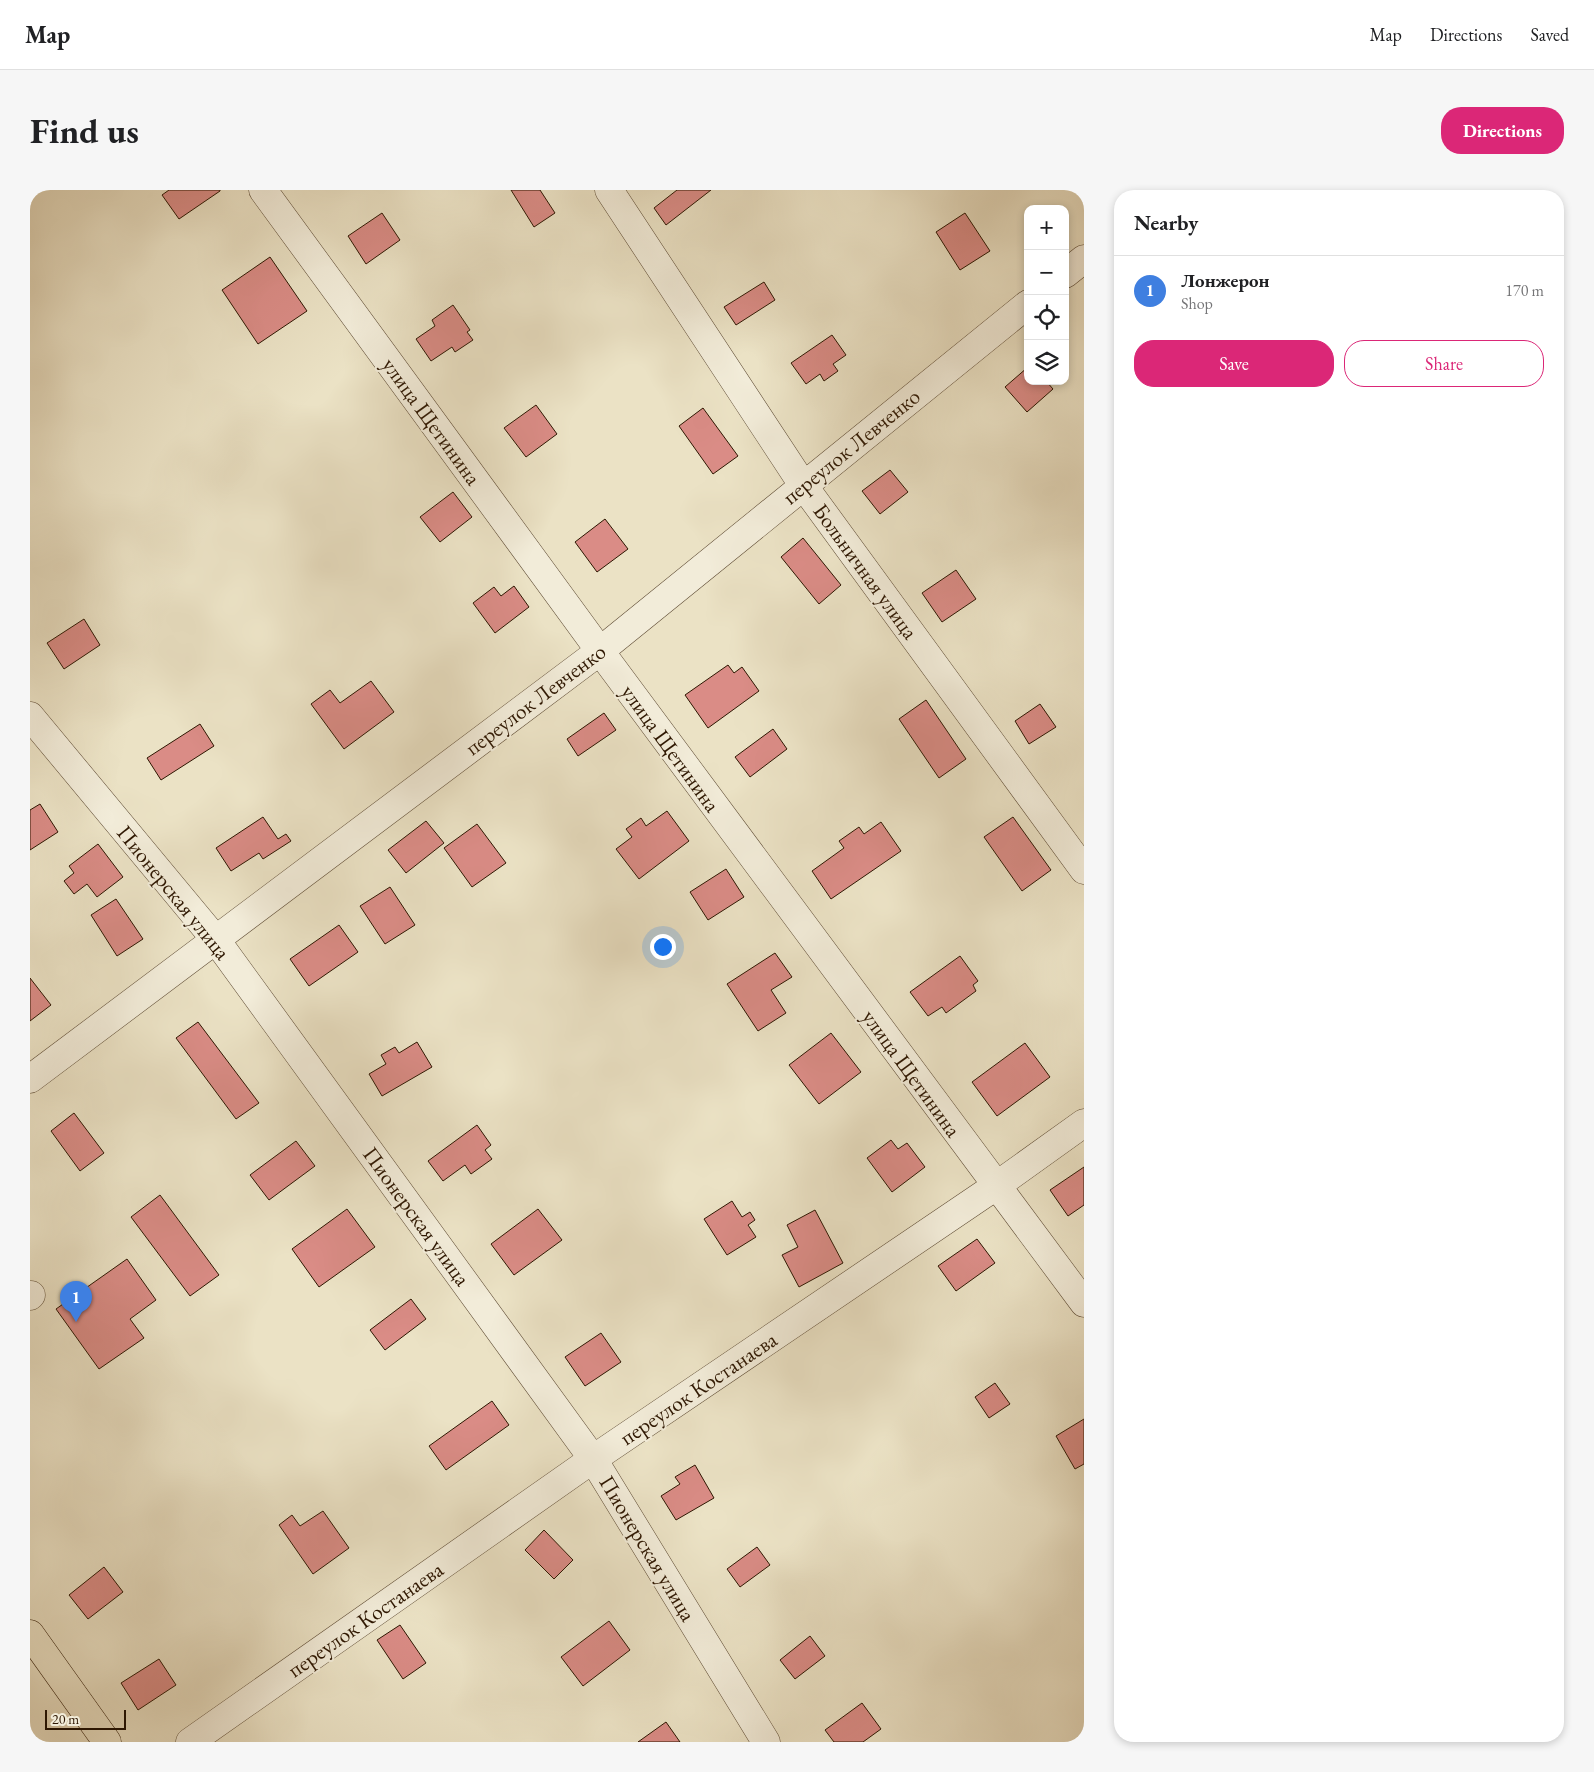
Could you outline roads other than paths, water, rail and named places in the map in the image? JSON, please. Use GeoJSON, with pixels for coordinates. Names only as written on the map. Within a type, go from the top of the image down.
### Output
{"type":"FeatureCollection","features":[{"type":"Feature","properties":{"kind":"main road"},"geometry":{"type":"LineString","coordinates":[[30,1634],[107,1742]]}},
{"type":"Feature","properties":{"kind":"street","name":"улица Щетинина"},"geometry":{"type":"LineString","coordinates":[[263,190],[600,650],[1084,1303]]}},
{"type":"Feature","properties":{"kind":"street","name":"Больничная улица"},"geometry":{"type":"LineString","coordinates":[[609,190],[803,485],[1084,870]]}},
{"type":"Feature","properties":{"kind":"street"},"geometry":{"type":"LineString","coordinates":[[1069,271],[1084,259]]}},
{"type":"Feature","properties":{"kind":"street","name":"переулок Левченко"},"geometry":{"type":"LineString","coordinates":[[30,1080],[600,650],[1024,307]]}},
{"type":"Feature","properties":{"kind":"street","name":"Пионерская улица"},"geometry":{"type":"LineString","coordinates":[[33,726],[216,940],[593,1459],[766,1742]]}},
{"type":"Feature","properties":{"kind":"street","name":"переулок Костанаева"},"geometry":{"type":"LineString","coordinates":[[190,1742],[593,1459],[996,1186],[1084,1123]]}},
{"type":"Feature","properties":{"kind":"place","name":"Лонжерон"},"geometry":{"type":"Point","coordinates":[76,1322]}}]}
